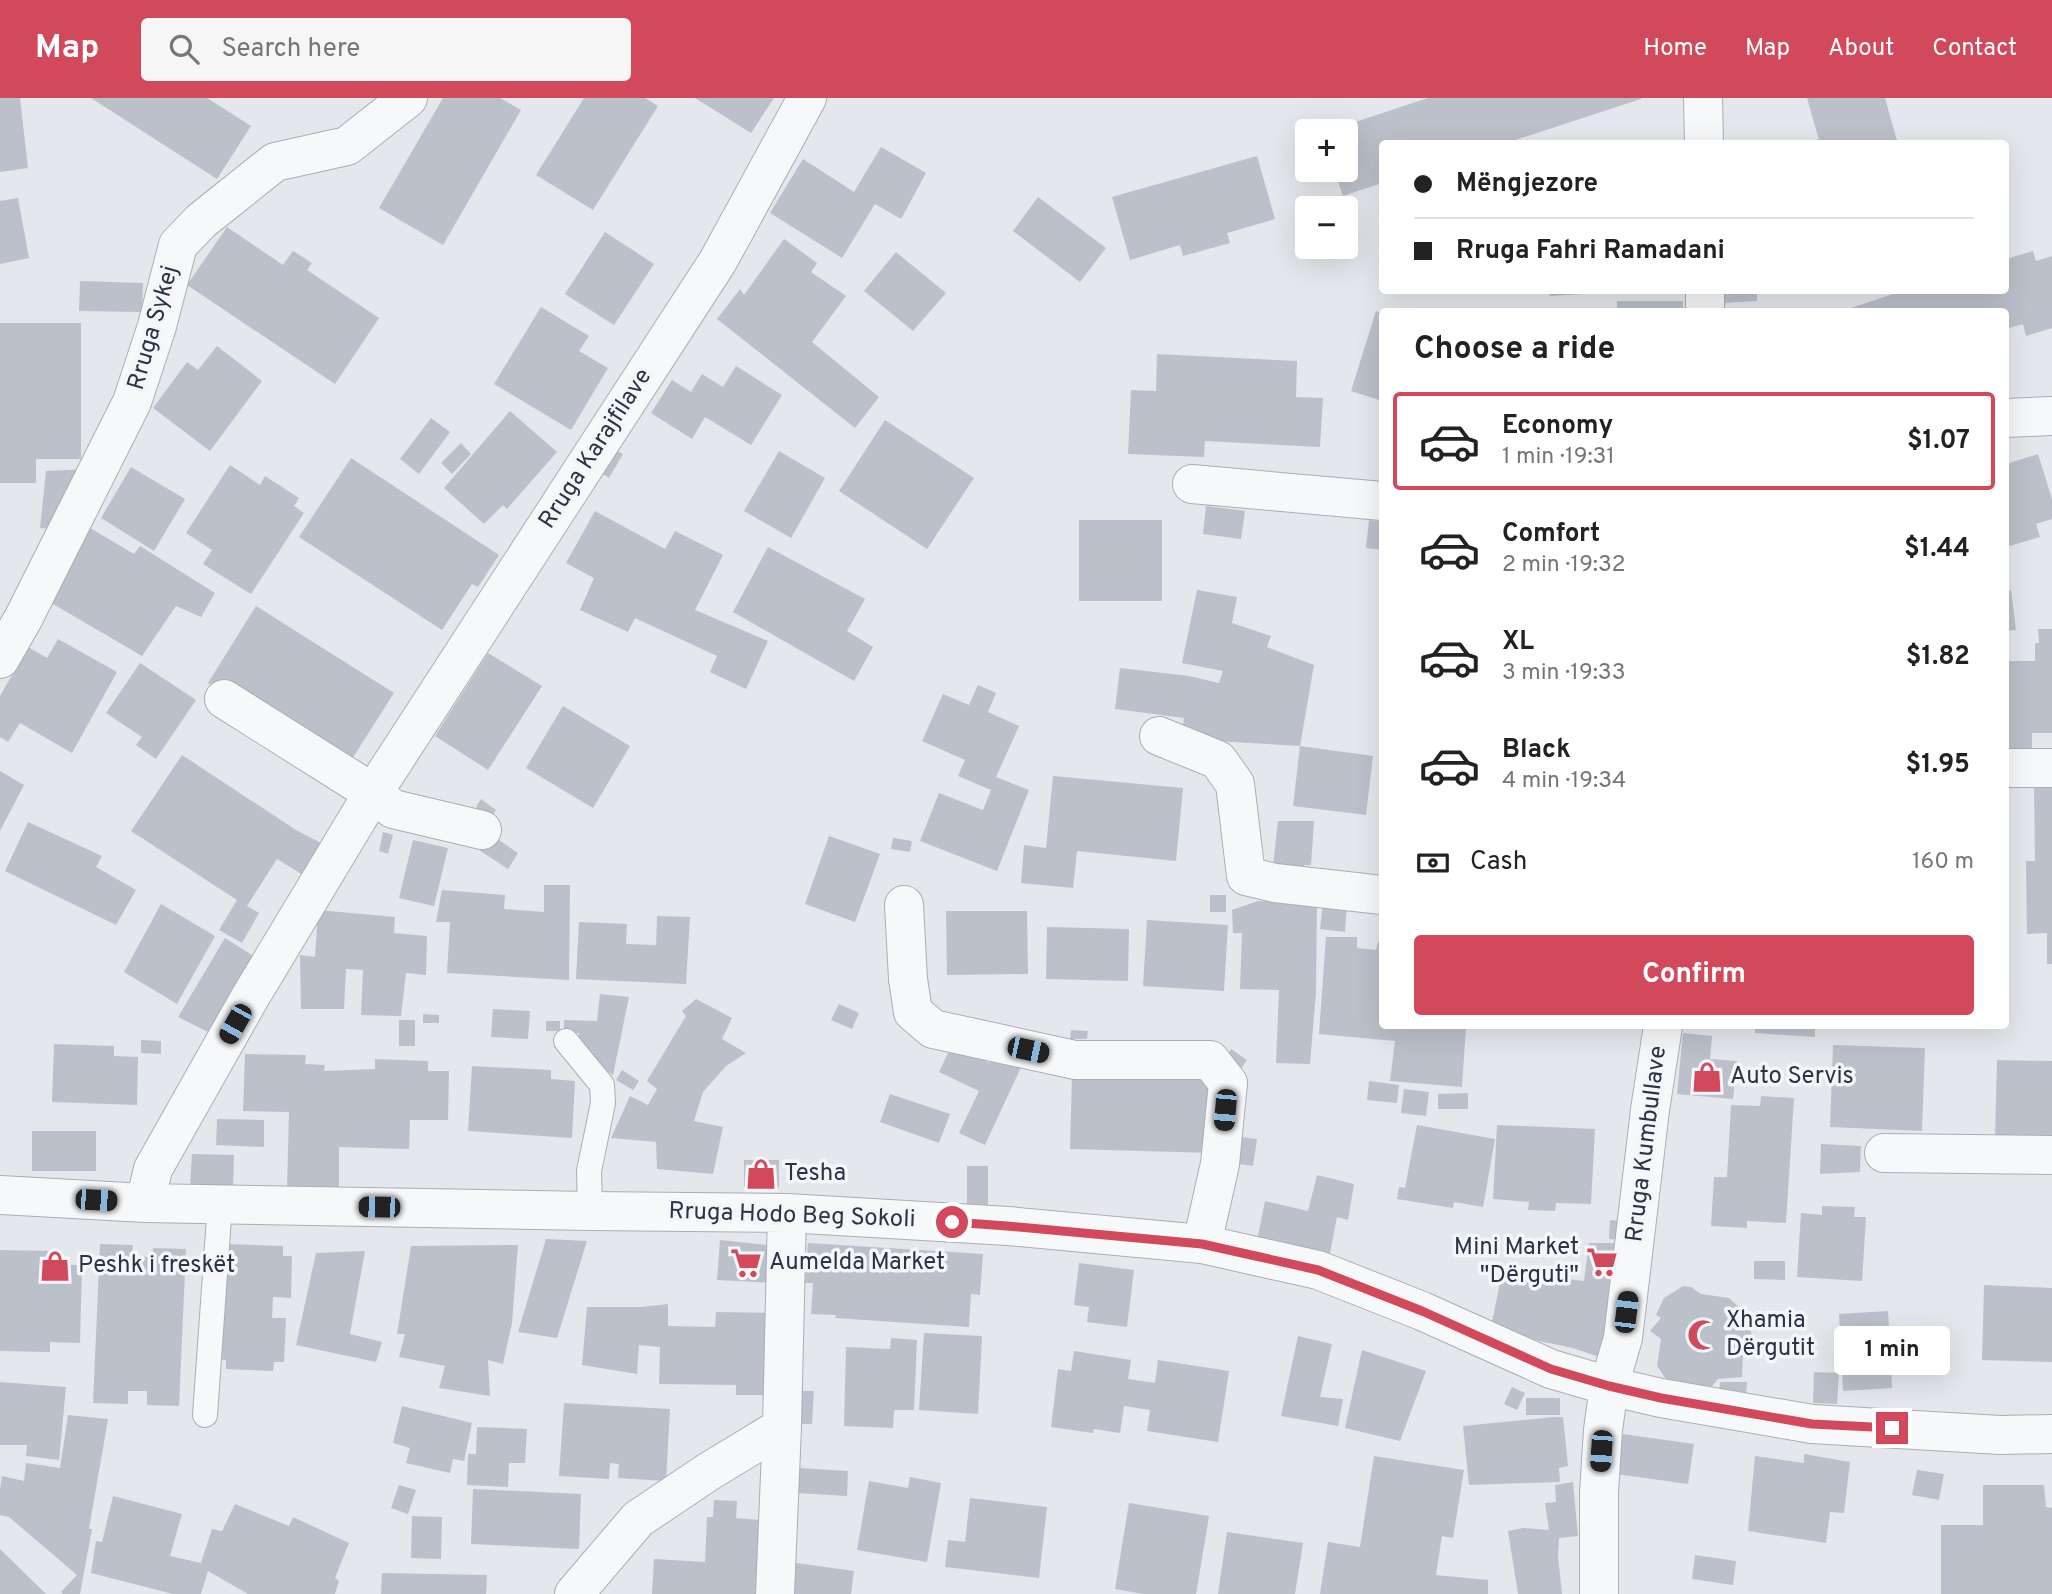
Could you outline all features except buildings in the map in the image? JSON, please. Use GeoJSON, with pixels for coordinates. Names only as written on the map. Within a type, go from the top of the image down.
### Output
{"type":"FeatureCollection","features":[{"type":"Feature","properties":{"kind":"street","name":"Rruga Sykej"},"geometry":{"type":"LineString","coordinates":[[0,659],[24,617],[132,402],[157,326],[178,245],[201,221],[275,162],[347,146],[408,98]]}},
{"type":"Feature","properties":{"kind":"street","name":"Rruga Karajfilave"},"geometry":{"type":"LineString","coordinates":[[145,1203],[153,1169],[249,999],[373,793],[718,261],[807,98]]}},
{"type":"Feature","properties":{"kind":"street"},"geometry":{"type":"LineString","coordinates":[[1703,98],[1704,140]]}},
{"type":"Feature","properties":{"kind":"street"},"geometry":{"type":"LineString","coordinates":[[2009,418],[2052,416]]}},
{"type":"Feature","properties":{"kind":"street"},"geometry":{"type":"LineString","coordinates":[[1192,484],[1379,501]]}},
{"type":"Feature","properties":{"kind":"street"},"geometry":{"type":"LineString","coordinates":[[223,699],[373,793],[393,809],[482,830]]}},
{"type":"Feature","properties":{"kind":"street"},"geometry":{"type":"LineString","coordinates":[[1159,736],[1217,760],[1235,784],[1246,876],[1275,883],[1379,895]]}},
{"type":"Feature","properties":{"kind":"street"},"geometry":{"type":"LineString","coordinates":[[2009,768],[2052,768]]}},
{"type":"Feature","properties":{"kind":"street"},"geometry":{"type":"LineString","coordinates":[[904,905],[908,979],[913,1012],[933,1029],[1075,1060],[1210,1060],[1228,1083],[1220,1164],[1202,1244]]}},
{"type":"Feature","properties":{"kind":"street","name":"Rruga Kumbullave"},"geometry":{"type":"LineString","coordinates":[[1599,1594],[1598,1492],[1603,1430],[1609,1386],[1623,1338],[1650,1110],[1663,1029]]}},
{"type":"Feature","properties":{"kind":"street"},"geometry":{"type":"LineString","coordinates":[[1884,1153],[2052,1155]]}},
{"type":"Feature","properties":{"kind":"street","name":"Rruga Hodo Beg Sokoli"},"geometry":{"type":"LineString","coordinates":[[0,1195],[145,1203],[787,1213],[1007,1226],[1202,1244],[1318,1270],[1422,1311],[1551,1369],[1661,1398],[1812,1424],[2000,1434],[2052,1434]]}},
{"type":"Feature","properties":{"kind":"street"},"geometry":{"type":"LineString","coordinates":[[775,1594],[787,1213]]}},
{"type":"Feature","properties":{"kind":"street"},"geometry":{"type":"LineString","coordinates":[[574,1594],[638,1519],[782,1427]]}},
{"type":"Feature","properties":{"kind":"lane"},"geometry":{"type":"LineString","coordinates":[[566,1041],[603,1085],[603,1103],[589,1171],[590,1211]]}},
{"type":"Feature","properties":{"kind":"lane"},"geometry":{"type":"LineString","coordinates":[[205,1415],[220,1204]]}},
{"type":"Feature","properties":{"kind":"place","name":"Auto Servis"},"geometry":{"type":"Point","coordinates":[1707,1077]}},
{"type":"Feature","properties":{"kind":"place","name":"Tesha"},"geometry":{"type":"Point","coordinates":[761,1174]}},
{"type":"Feature","properties":{"kind":"place","name":"Mini Market \"Dërguti\""},"geometry":{"type":"Point","coordinates":[1602,1262]}},
{"type":"Feature","properties":{"kind":"place","name":"Aumelda Market"},"geometry":{"type":"Point","coordinates":[746,1263]}},
{"type":"Feature","properties":{"kind":"place","name":"Peshk i freskët"},"geometry":{"type":"Point","coordinates":[55,1266]}},
{"type":"Feature","properties":{"kind":"place","name":"Xhamia Dërgutit"},"geometry":{"type":"Point","coordinates":[1703,1335]}},
{"type":"Feature","properties":{"kind":"route"},"geometry":{"type":"LineString","coordinates":[[952,1222],[1202,1244],[1318,1270],[1422,1311],[1551,1369],[1609,1386],[1661,1398],[1812,1424],[1892,1428]]}}]}
